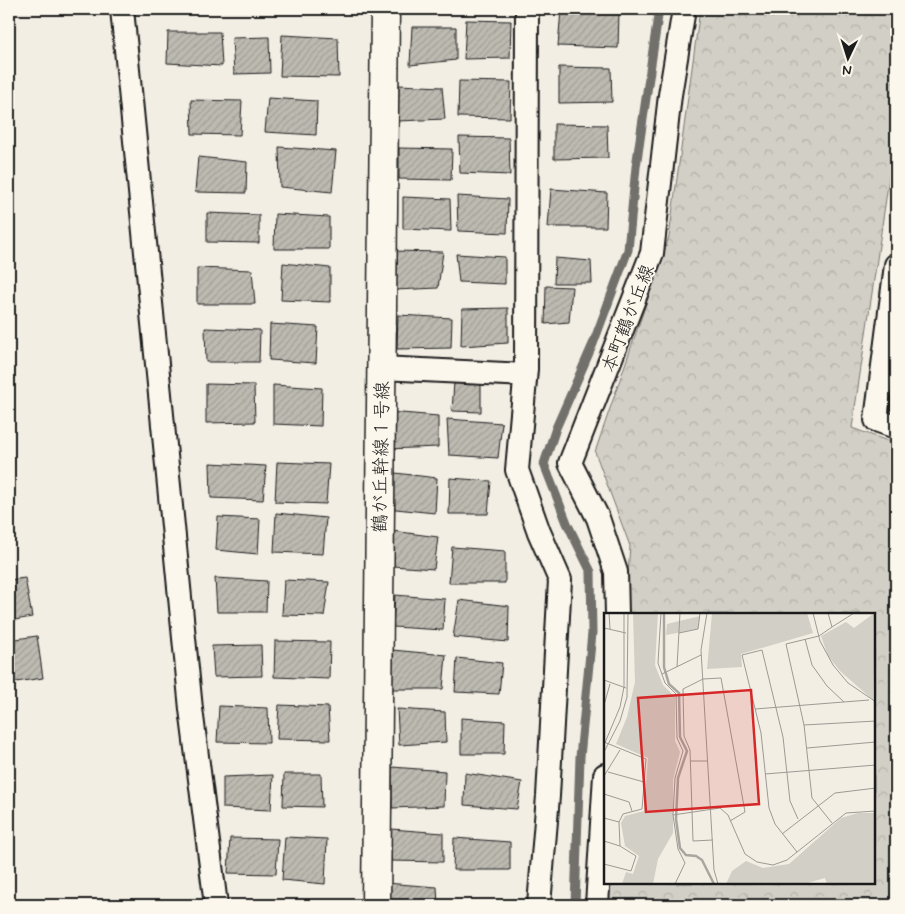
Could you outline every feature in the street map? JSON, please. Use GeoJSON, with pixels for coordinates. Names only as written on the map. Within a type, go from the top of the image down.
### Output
{"type":"FeatureCollection","features":[{"type":"Feature","properties":{"kind":"street"},"geometry":{"type":"LineString","coordinates":[[122,9],[191,709],[216,905]]}},
{"type":"Feature","properties":{"kind":"street","name":"鶴が丘幹線１号線"},"geometry":{"type":"LineString","coordinates":[[376,905],[385,9]]}},
{"type":"Feature","properties":{"kind":"street"},"geometry":{"type":"LineString","coordinates":[[527,9],[525,375],[517,470],[538,532],[560,580],[548,796],[539,905]]}},
{"type":"Feature","properties":{"kind":"street","name":"本町鶴が丘線"},"geometry":{"type":"LineString","coordinates":[[617,613],[616,572],[598,518],[570,463],[652,253],[670,95],[684,9]]}},
{"type":"Feature","properties":{"kind":"street"},"geometry":{"type":"LineString","coordinates":[[896,265],[876,420],[896,427]]}},
{"type":"Feature","properties":{"kind":"street"},"geometry":{"type":"LineString","coordinates":[[381,368],[525,375]]}},
{"type":"Feature","properties":{"kind":"street"},"geometry":{"type":"LineString","coordinates":[[597,905],[604,791]]}},
{"type":"Feature","properties":{"kind":"green space"},"geometry":{"type":"Polygon","coordinates":[[[700,9],[896,9],[896,131],[852,428],[896,444],[896,905],[611,905],[605,897],[606,884],[875,884],[875,613],[625,613],[630,546],[595,452],[669,237],[700,9]]]}},
{"type":"Feature","properties":{"kind":"building"},"geometry":{"type":"Polygon","coordinates":[[[561,10],[619,12],[618,48],[558,46],[561,10]]]}},
{"type":"Feature","properties":{"kind":"building"},"geometry":{"type":"Polygon","coordinates":[[[466,20],[511,21],[510,58],[464,59],[466,20]]]}},
{"type":"Feature","properties":{"kind":"building"},"geometry":{"type":"Polygon","coordinates":[[[412,27],[456,27],[456,60],[410,65],[412,27]]]}},
{"type":"Feature","properties":{"kind":"building"},"geometry":{"type":"Polygon","coordinates":[[[168,32],[220,32],[222,66],[167,63],[168,32]]]}},
{"type":"Feature","properties":{"kind":"building"},"geometry":{"type":"Polygon","coordinates":[[[282,35],[338,38],[339,77],[280,76],[282,35]]]}},
{"type":"Feature","properties":{"kind":"building"},"geometry":{"type":"Polygon","coordinates":[[[269,37],[270,73],[234,74],[232,38],[269,37]]]}},
{"type":"Feature","properties":{"kind":"building"},"geometry":{"type":"Polygon","coordinates":[[[559,67],[611,68],[612,102],[559,103],[559,67]]]}},
{"type":"Feature","properties":{"kind":"building"},"geometry":{"type":"Polygon","coordinates":[[[459,81],[511,82],[510,118],[458,117],[459,81]]]}},
{"type":"Feature","properties":{"kind":"building"},"geometry":{"type":"Polygon","coordinates":[[[399,85],[442,87],[445,119],[398,121],[399,85]]]}},
{"type":"Feature","properties":{"kind":"building"},"geometry":{"type":"Polygon","coordinates":[[[268,98],[317,101],[316,135],[265,132],[268,98]]]}},
{"type":"Feature","properties":{"kind":"building"},"geometry":{"type":"Polygon","coordinates":[[[191,100],[242,101],[240,135],[192,134],[191,100]]]}},
{"type":"Feature","properties":{"kind":"building"},"geometry":{"type":"Polygon","coordinates":[[[554,124],[607,125],[608,158],[554,159],[554,124]]]}},
{"type":"Feature","properties":{"kind":"building"},"geometry":{"type":"Polygon","coordinates":[[[459,137],[509,138],[510,175],[460,173],[459,137]]]}},
{"type":"Feature","properties":{"kind":"building"},"geometry":{"type":"Polygon","coordinates":[[[279,147],[336,151],[332,192],[280,187],[279,147]]]}},
{"type":"Feature","properties":{"kind":"building"},"geometry":{"type":"Polygon","coordinates":[[[399,148],[452,149],[451,180],[399,179],[399,148]]]}},
{"type":"Feature","properties":{"kind":"building"},"geometry":{"type":"Polygon","coordinates":[[[198,157],[247,162],[246,193],[195,192],[198,157]]]}},
{"type":"Feature","properties":{"kind":"building"},"geometry":{"type":"Polygon","coordinates":[[[551,189],[607,193],[606,227],[548,227],[551,189]]]}},
{"type":"Feature","properties":{"kind":"building"},"geometry":{"type":"Polygon","coordinates":[[[457,196],[508,199],[507,233],[458,231],[457,196]]]}},
{"type":"Feature","properties":{"kind":"building"},"geometry":{"type":"Polygon","coordinates":[[[403,197],[450,199],[451,231],[403,229],[403,197]]]}},
{"type":"Feature","properties":{"kind":"building"},"geometry":{"type":"Polygon","coordinates":[[[207,213],[259,215],[259,243],[207,242],[207,213]]]}},
{"type":"Feature","properties":{"kind":"building"},"geometry":{"type":"Polygon","coordinates":[[[275,214],[329,217],[329,249],[274,249],[275,214]]]}},
{"type":"Feature","properties":{"kind":"building"},"geometry":{"type":"Polygon","coordinates":[[[393,251],[443,252],[438,288],[395,290],[393,251]]]}},
{"type":"Feature","properties":{"kind":"building"},"geometry":{"type":"Polygon","coordinates":[[[456,254],[505,257],[505,284],[459,282],[456,254]]]}},
{"type":"Feature","properties":{"kind":"building"},"geometry":{"type":"Polygon","coordinates":[[[555,258],[591,261],[592,283],[554,283],[555,258]]]}},
{"type":"Feature","properties":{"kind":"building"},"geometry":{"type":"Polygon","coordinates":[[[283,263],[330,268],[330,302],[281,300],[283,263]]]}},
{"type":"Feature","properties":{"kind":"building"},"geometry":{"type":"Polygon","coordinates":[[[197,268],[252,270],[255,304],[197,304],[197,268]]]}},
{"type":"Feature","properties":{"kind":"building"},"geometry":{"type":"Polygon","coordinates":[[[9,277],[13,277],[12,321],[9,321],[9,277]]]}},
{"type":"Feature","properties":{"kind":"building"},"geometry":{"type":"Polygon","coordinates":[[[546,286],[572,287],[569,322],[545,324],[546,286]]]}},
{"type":"Feature","properties":{"kind":"building"},"geometry":{"type":"Polygon","coordinates":[[[508,308],[508,343],[461,346],[462,309],[508,308]]]}},
{"type":"Feature","properties":{"kind":"building"},"geometry":{"type":"Polygon","coordinates":[[[398,315],[452,318],[451,348],[397,349],[398,315]]]}},
{"type":"Feature","properties":{"kind":"building"},"geometry":{"type":"Polygon","coordinates":[[[270,324],[318,327],[316,363],[269,360],[270,324]]]}},
{"type":"Feature","properties":{"kind":"building"},"geometry":{"type":"Polygon","coordinates":[[[205,328],[260,330],[259,362],[206,362],[205,328]]]}},
{"type":"Feature","properties":{"kind":"building"},"geometry":{"type":"Polygon","coordinates":[[[454,382],[481,382],[481,412],[452,411],[454,382]]]}},
{"type":"Feature","properties":{"kind":"building"},"geometry":{"type":"Polygon","coordinates":[[[206,384],[254,385],[255,422],[206,423],[206,384]]]}},
{"type":"Feature","properties":{"kind":"building"},"geometry":{"type":"Polygon","coordinates":[[[273,385],[322,388],[321,426],[273,424],[273,385]]]}},
{"type":"Feature","properties":{"kind":"building"},"geometry":{"type":"Polygon","coordinates":[[[389,412],[438,416],[438,447],[387,449],[389,412]]]}},
{"type":"Feature","properties":{"kind":"building"},"geometry":{"type":"Polygon","coordinates":[[[447,419],[502,423],[498,458],[449,455],[447,419]]]}},
{"type":"Feature","properties":{"kind":"building"},"geometry":{"type":"Polygon","coordinates":[[[277,462],[329,464],[326,504],[275,502],[277,462]]]}},
{"type":"Feature","properties":{"kind":"building"},"geometry":{"type":"Polygon","coordinates":[[[210,463],[266,466],[263,500],[211,498],[210,463]]]}},
{"type":"Feature","properties":{"kind":"building"},"geometry":{"type":"Polygon","coordinates":[[[387,472],[437,478],[435,513],[386,508],[387,472]]]}},
{"type":"Feature","properties":{"kind":"building"},"geometry":{"type":"Polygon","coordinates":[[[450,478],[491,481],[488,514],[449,514],[450,478]]]}},
{"type":"Feature","properties":{"kind":"building"},"geometry":{"type":"Polygon","coordinates":[[[276,513],[326,518],[323,554],[274,552],[276,513]]]}},
{"type":"Feature","properties":{"kind":"building"},"geometry":{"type":"Polygon","coordinates":[[[218,517],[260,519],[258,554],[216,550],[218,517]]]}},
{"type":"Feature","properties":{"kind":"building"},"geometry":{"type":"Polygon","coordinates":[[[393,531],[438,537],[434,569],[392,566],[393,531]]]}},
{"type":"Feature","properties":{"kind":"building"},"geometry":{"type":"Polygon","coordinates":[[[452,547],[505,551],[505,583],[449,583],[452,547]]]}},
{"type":"Feature","properties":{"kind":"building"},"geometry":{"type":"Polygon","coordinates":[[[25,578],[32,617],[9,621],[9,580],[25,578]]]}},
{"type":"Feature","properties":{"kind":"building"},"geometry":{"type":"Polygon","coordinates":[[[215,578],[267,581],[266,612],[217,612],[215,578]]]}},
{"type":"Feature","properties":{"kind":"building"},"geometry":{"type":"Polygon","coordinates":[[[284,580],[329,582],[324,616],[282,615],[284,580]]]}},
{"type":"Feature","properties":{"kind":"building"},"geometry":{"type":"Polygon","coordinates":[[[395,595],[445,599],[443,630],[393,627],[395,595]]]}},
{"type":"Feature","properties":{"kind":"building"},"geometry":{"type":"Polygon","coordinates":[[[459,600],[509,606],[508,642],[453,637],[459,600]]]}},
{"type":"Feature","properties":{"kind":"building"},"geometry":{"type":"Polygon","coordinates":[[[37,636],[43,678],[9,683],[9,640],[37,636]]]}},
{"type":"Feature","properties":{"kind":"building"},"geometry":{"type":"Polygon","coordinates":[[[275,641],[330,642],[329,679],[274,677],[275,641]]]}},
{"type":"Feature","properties":{"kind":"building"},"geometry":{"type":"Polygon","coordinates":[[[261,645],[262,676],[214,677],[212,646],[261,645]]]}},
{"type":"Feature","properties":{"kind":"building"},"geometry":{"type":"Polygon","coordinates":[[[392,650],[446,655],[443,689],[392,689],[392,650]]]}},
{"type":"Feature","properties":{"kind":"building"},"geometry":{"type":"Polygon","coordinates":[[[457,658],[502,663],[499,694],[455,692],[457,658]]]}},
{"type":"Feature","properties":{"kind":"building"},"geometry":{"type":"Polygon","coordinates":[[[279,705],[328,707],[330,740],[277,739],[279,705]]]}},
{"type":"Feature","properties":{"kind":"building"},"geometry":{"type":"Polygon","coordinates":[[[219,706],[268,708],[269,743],[217,742],[219,706]]]}},
{"type":"Feature","properties":{"kind":"building"},"geometry":{"type":"Polygon","coordinates":[[[397,709],[445,712],[446,742],[399,745],[397,709]]]}},
{"type":"Feature","properties":{"kind":"building"},"geometry":{"type":"Polygon","coordinates":[[[461,718],[505,721],[504,754],[461,754],[461,718]]]}},
{"type":"Feature","properties":{"kind":"building"},"geometry":{"type":"Polygon","coordinates":[[[392,767],[445,771],[444,806],[392,808],[392,767]]]}},
{"type":"Feature","properties":{"kind":"building"},"geometry":{"type":"Polygon","coordinates":[[[465,773],[522,782],[517,809],[464,805],[465,773]]]}},
{"type":"Feature","properties":{"kind":"building"},"geometry":{"type":"Polygon","coordinates":[[[284,774],[321,774],[322,807],[283,806],[284,774]]]}},
{"type":"Feature","properties":{"kind":"building"},"geometry":{"type":"Polygon","coordinates":[[[273,775],[271,810],[223,808],[223,777],[273,775]]]}},
{"type":"Feature","properties":{"kind":"building"},"geometry":{"type":"Polygon","coordinates":[[[391,829],[443,833],[443,862],[391,861],[391,829]]]}},
{"type":"Feature","properties":{"kind":"building"},"geometry":{"type":"Polygon","coordinates":[[[285,837],[327,839],[325,884],[282,880],[285,837]]]}},
{"type":"Feature","properties":{"kind":"building"},"geometry":{"type":"Polygon","coordinates":[[[230,838],[278,839],[276,874],[228,873],[230,838]]]}},
{"type":"Feature","properties":{"kind":"building"},"geometry":{"type":"Polygon","coordinates":[[[454,838],[510,842],[510,870],[453,870],[454,838]]]}},
{"type":"Feature","properties":{"kind":"building"},"geometry":{"type":"Polygon","coordinates":[[[385,883],[437,887],[438,905],[385,905],[385,883]]]}},
{"type":"Feature","properties":{"kind":"waterway"},"geometry":{"type":"LineString","coordinates":[[575,905],[580,757],[592,633],[591,572],[567,523],[544,464],[556,428],[593,344],[628,250],[636,167],[659,9]]}}]}
